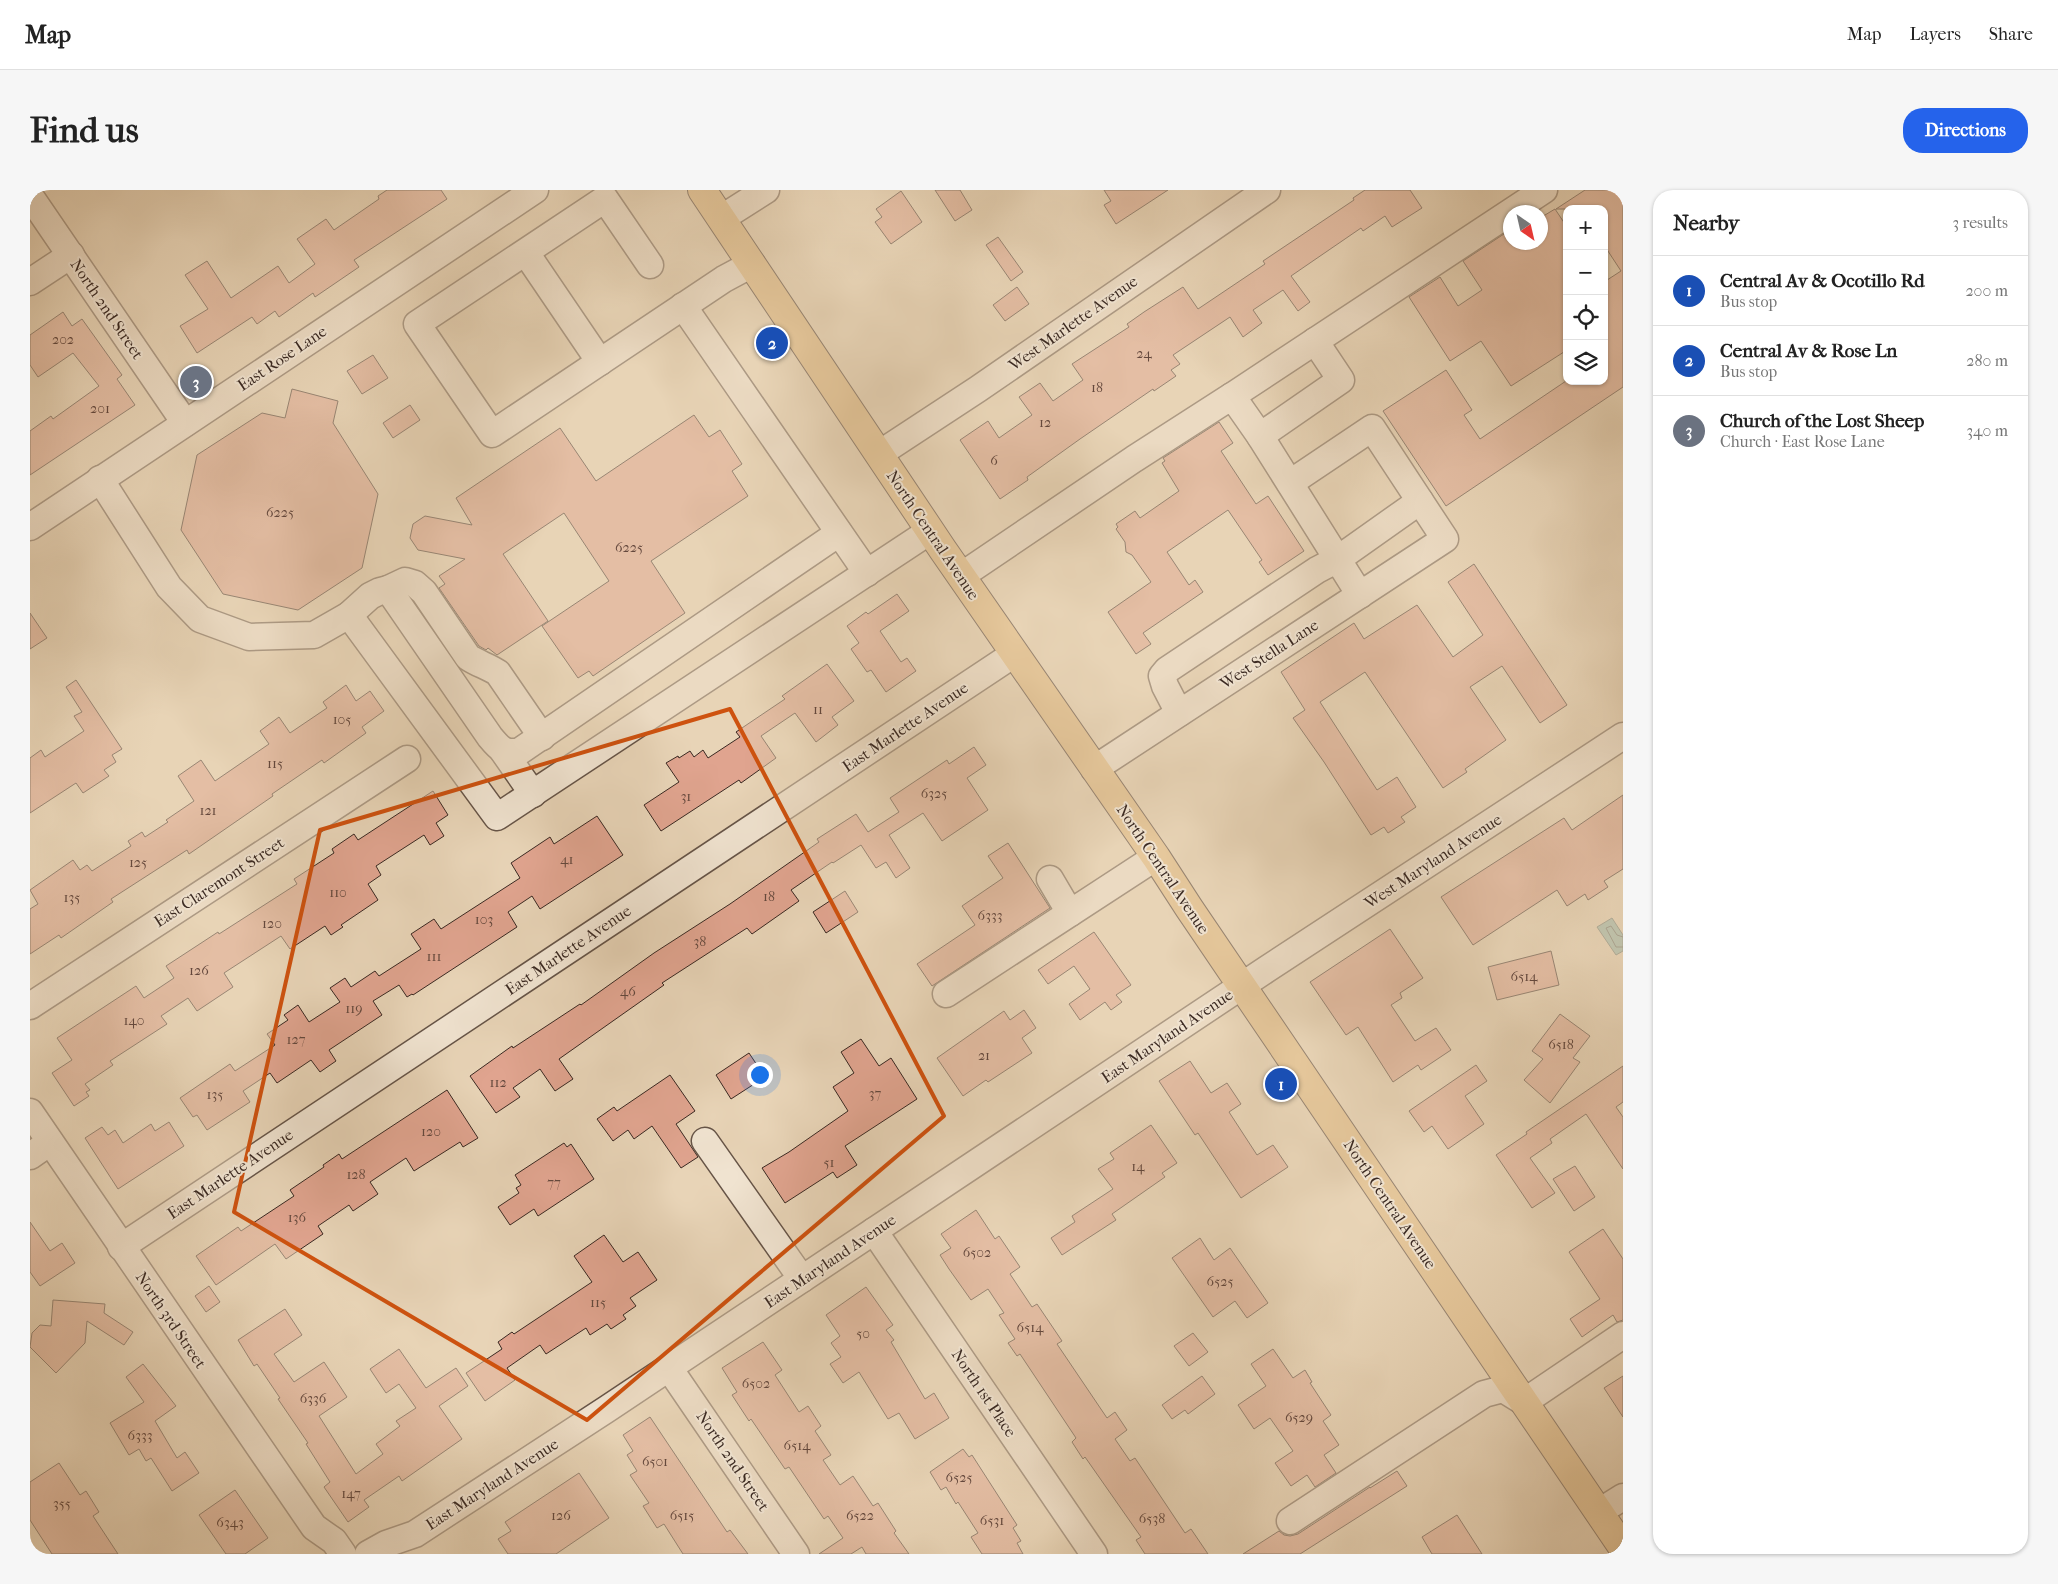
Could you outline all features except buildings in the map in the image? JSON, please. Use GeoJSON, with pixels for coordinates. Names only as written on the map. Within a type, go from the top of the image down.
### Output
{"type":"FeatureCollection","features":[{"type":"Feature","properties":{"kind":"main road","name":"North Central Avenue"},"geometry":{"type":"LineString","coordinates":[[702,190],[930,531],[1156,857],[1623,1548]]}},
{"type":"Feature","properties":{"kind":"street","name":"East Rose Lane"},"geometry":{"type":"LineString","coordinates":[[30,527],[535,190]]}},
{"type":"Feature","properties":{"kind":"street"},"geometry":{"type":"LineString","coordinates":[[722,218],[766,190]]}},
{"type":"Feature","properties":{"kind":"street","name":"West Marlette Avenue"},"geometry":{"type":"LineString","coordinates":[[879,454],[978,389],[1267,190]]}},
{"type":"Feature","properties":{"kind":"street"},"geometry":{"type":"LineString","coordinates":[[961,576],[1134,459],[1544,190]]}},
{"type":"Feature","properties":{"kind":"street","name":"North 2nd Street"},"geometry":{"type":"LineString","coordinates":[[30,196],[185,423]]}},
{"type":"Feature","properties":{"kind":"street"},"geometry":{"type":"LineString","coordinates":[[650,265],[605,199],[417,324],[492,434],[724,279],[752,264]]}},
{"type":"Feature","properties":{"kind":"street"},"geometry":{"type":"LineString","coordinates":[[526,253],[600,362]]}},
{"type":"Feature","properties":{"kind":"street"},"geometry":{"type":"LineString","coordinates":[[30,282],[71,255]]}},
{"type":"Feature","properties":{"kind":"street"},"geometry":{"type":"LineString","coordinates":[[683,306],[867,573]]}},
{"type":"Feature","properties":{"kind":"street"},"geometry":{"type":"LineString","coordinates":[[1260,436],[1341,380],[1315,341]]}},
{"type":"Feature","properties":{"kind":"street"},"geometry":{"type":"LineString","coordinates":[[1232,396],[1260,436],[1360,595]]}},
{"type":"Feature","properties":{"kind":"street"},"geometry":{"type":"LineString","coordinates":[[1179,713],[1162,676],[1167,670],[1317,570],[1338,559],[1420,500],[1372,428],[1290,483]]}},
{"type":"Feature","properties":{"kind":"street"},"geometry":{"type":"LineString","coordinates":[[100,479],[170,586],[200,619],[250,637],[314,635],[349,615],[370,596],[405,582],[415,584],[424,592],[468,657],[498,673],[542,737]]}},
{"type":"Feature","properties":{"kind":"street","name":"West Stella Lane"},"geometry":{"type":"LineString","coordinates":[[1094,769],[1445,539],[1420,500]]}},
{"type":"Feature","properties":{"kind":"street"},"geometry":{"type":"LineString","coordinates":[[349,615],[497,817],[930,531]]}},
{"type":"Feature","properties":{"kind":"street"},"geometry":{"type":"LineString","coordinates":[[503,752],[514,753],[520,751],[542,737],[839,533]]}},
{"type":"Feature","properties":{"kind":"street"},"geometry":{"type":"LineString","coordinates":[[388,589],[490,737],[503,752],[532,794]]}},
{"type":"Feature","properties":{"kind":"street","name":"East Marlette Avenue"},"geometry":{"type":"LineString","coordinates":[[121,1247],[1014,654]]}},
{"type":"Feature","properties":{"kind":"street","name":"West Maryland Avenue"},"geometry":{"type":"LineString","coordinates":[[1243,986],[1623,736]]}},
{"type":"Feature","properties":{"kind":"street","name":"East Claremont Street"},"geometry":{"type":"LineString","coordinates":[[30,1006],[407,759]]}},
{"type":"Feature","properties":{"kind":"street"},"geometry":{"type":"LineString","coordinates":[[946,994],[1156,857]]}},
{"type":"Feature","properties":{"kind":"street"},"geometry":{"type":"LineString","coordinates":[[1050,879],[1070,913]]}},
{"type":"Feature","properties":{"kind":"street","name":"East Maryland Avenue"},"geometry":{"type":"LineString","coordinates":[[368,1554],[386,1544],[415,1534],[669,1368],[1243,986]]}},
{"type":"Feature","properties":{"kind":"street","name":"North 3rd Street"},"geometry":{"type":"LineString","coordinates":[[30,1112],[40,1149],[121,1247],[314,1526],[334,1542],[343,1554]]}},
{"type":"Feature","properties":{"kind":"street"},"geometry":{"type":"LineString","coordinates":[[705,1141],[802,1279]]}},
{"type":"Feature","properties":{"kind":"street","name":"North 1st Place"},"geometry":{"type":"LineString","coordinates":[[874,1231],[1094,1554]]}},
{"type":"Feature","properties":{"kind":"street"},"geometry":{"type":"LineString","coordinates":[[1290,1521],[1484,1394],[1503,1389],[1524,1402],[1623,1335]]}},
{"type":"Feature","properties":{"kind":"street","name":"North 2nd Street"},"geometry":{"type":"LineString","coordinates":[[669,1368],[796,1554]]}},
{"type":"Feature","properties":{"kind":"street"},"geometry":{"type":"LineString","coordinates":[[1599,1512],[1623,1497]]}},
{"type":"Feature","properties":{"kind":"street","name":"North 3rd Street"},"geometry":{"type":"LineString","coordinates":[[314,1526],[322,1554]]}},
{"type":"Feature","properties":{"kind":"street","name":"East Maryland Avenue"},"geometry":{"type":"LineString","coordinates":[[398,1554],[415,1534]]}},
{"type":"Feature","properties":{"kind":"highlighted area"},"geometry":{"type":"Polygon","coordinates":[[[730,709],[944,1116],[587,1420],[234,1212],[320,830],[730,709]]]}},
{"type":"Feature","properties":{"kind":"water"},"geometry":{"type":"Polygon","coordinates":[[[1612,918],[1623,935],[1623,951],[1616,955],[1597,927],[1612,918]]]}},
{"type":"Feature","properties":{"kind":"place","name":"Central Av & Rose Ln"},"geometry":{"type":"Point","coordinates":[772,343]}},
{"type":"Feature","properties":{"kind":"place","name":"Church of the Lost Sheep"},"geometry":{"type":"Point","coordinates":[196,382]}},
{"type":"Feature","properties":{"kind":"place","name":"Central Av & Ocotillo Rd"},"geometry":{"type":"Point","coordinates":[1281,1084]}}]}
